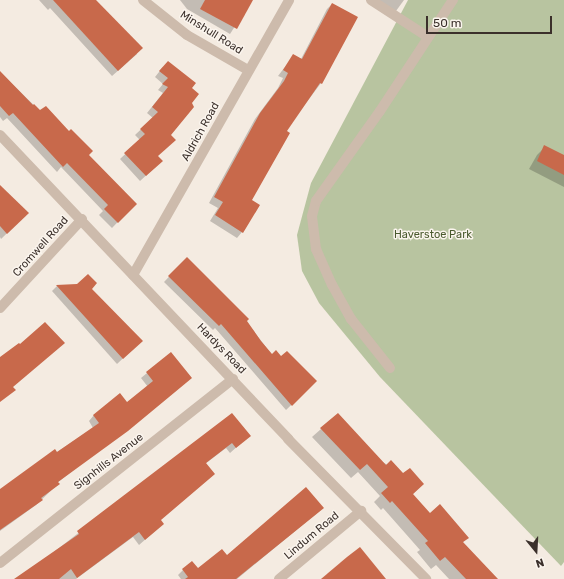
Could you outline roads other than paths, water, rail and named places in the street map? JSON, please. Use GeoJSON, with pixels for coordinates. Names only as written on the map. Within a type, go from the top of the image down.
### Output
{"type":"FeatureCollection","features":[{"type":"Feature","properties":{"kind":"street","name":"Minshull Road"},"geometry":{"type":"LineString","coordinates":[[143,0],[187,35],[248,70]]}},
{"type":"Feature","properties":{"kind":"street","name":"Aldrich Road"},"geometry":{"type":"LineString","coordinates":[[133,275],[289,0]]}},
{"type":"Feature","properties":{"kind":"street"},"geometry":{"type":"LineString","coordinates":[[371,0],[428,37]]}},
{"type":"Feature","properties":{"kind":"street"},"geometry":{"type":"LineString","coordinates":[[390,368],[351,319],[332,285],[316,249],[312,216],[316,201],[380,111],[453,0]]}},
{"type":"Feature","properties":{"kind":"street","name":"Hardys Road"},"geometry":{"type":"LineString","coordinates":[[0,135],[82,219],[288,439],[361,511],[426,579]]}},
{"type":"Feature","properties":{"kind":"street","name":"Cromwell Road"},"geometry":{"type":"LineString","coordinates":[[0,308],[82,219]]}},
{"type":"Feature","properties":{"kind":"street","name":"Signhills Avenue"},"geometry":{"type":"LineString","coordinates":[[0,563],[233,379]]}},
{"type":"Feature","properties":{"kind":"street","name":"Lindum Road"},"geometry":{"type":"LineString","coordinates":[[279,579],[361,511]]}},
{"type":"Feature","properties":{"kind":"park label","name":"Haverstoe Park"},"geometry":{"type":"Point","coordinates":[433,235]}}]}
